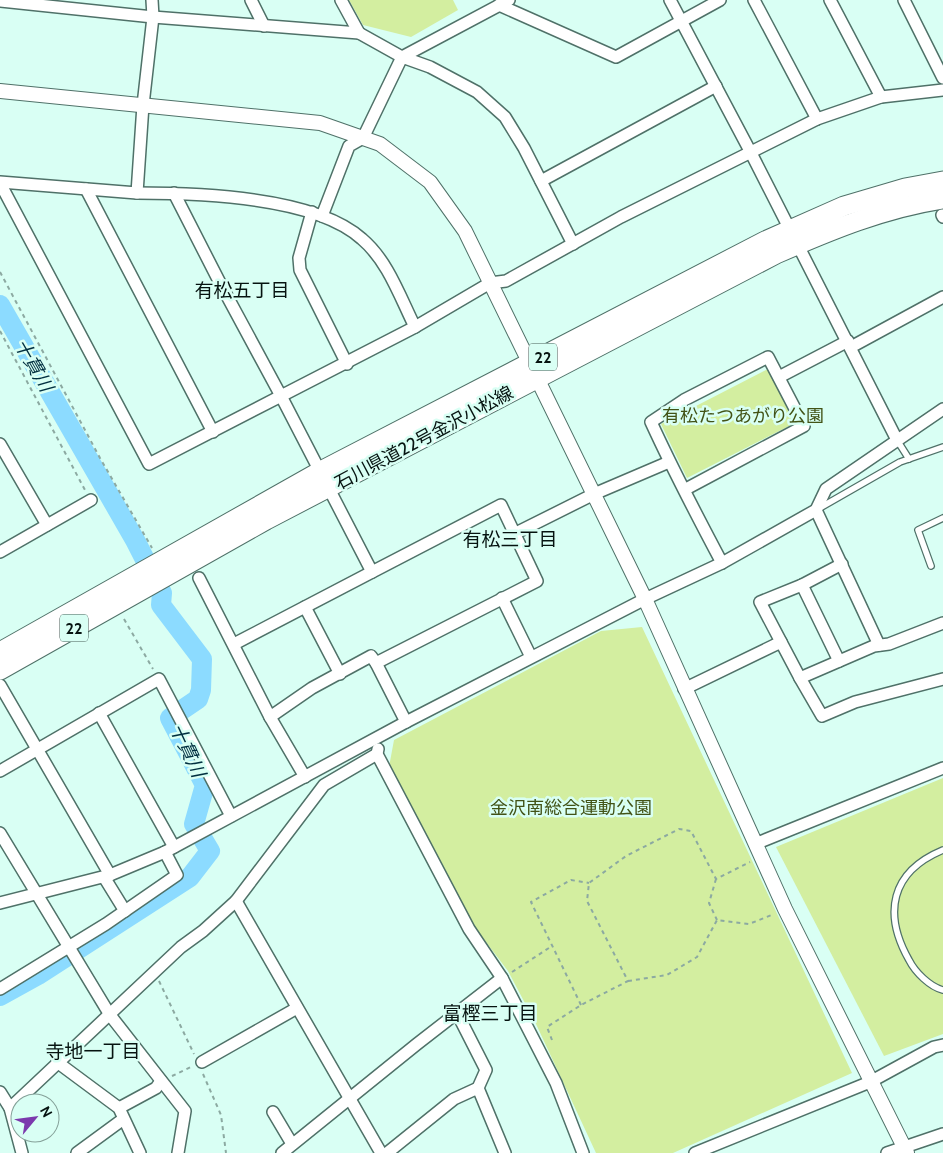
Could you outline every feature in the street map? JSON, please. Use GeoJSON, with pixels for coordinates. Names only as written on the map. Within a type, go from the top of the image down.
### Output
{"type":"FeatureCollection","features":[{"type":"Feature","properties":{"kind":"main road","name":"石川県道22号金沢小松線"},"geometry":{"type":"LineString","coordinates":[[0,652],[154,572],[266,520],[324,480],[793,237],[818,216],[875,196],[943,181]]}},
{"type":"Feature","properties":{"kind":"main road","name":"石川県道22号金沢小松線"},"geometry":{"type":"LineString","coordinates":[[793,237],[830,230],[898,207],[943,210]]}},
{"type":"Feature","properties":{"kind":"main road","name":"石川県道22号金沢小松線"},"geometry":{"type":"LineString","coordinates":[[0,670],[154,572]]}},
{"type":"Feature","properties":{"kind":"street"},"geometry":{"type":"LineString","coordinates":[[137,193],[143,105],[154,17],[152,0]]}},
{"type":"Feature","properties":{"kind":"street"},"geometry":{"type":"LineString","coordinates":[[251,0],[264,26]]}},
{"type":"Feature","properties":{"kind":"street"},"geometry":{"type":"LineString","coordinates":[[341,0],[359,33]]}},
{"type":"Feature","properties":{"kind":"street"},"geometry":{"type":"LineString","coordinates":[[670,0],[750,151],[897,440]]}},
{"type":"Feature","properties":{"kind":"street"},"geometry":{"type":"LineString","coordinates":[[347,364],[300,270],[299,258],[317,214],[349,146],[363,138],[402,57],[504,3],[616,57],[720,0]]}},
{"type":"Feature","properties":{"kind":"street"},"geometry":{"type":"LineString","coordinates":[[754,0],[817,119]]}},
{"type":"Feature","properties":{"kind":"street"},"geometry":{"type":"LineString","coordinates":[[830,0],[881,97]]}},
{"type":"Feature","properties":{"kind":"street"},"geometry":{"type":"LineString","coordinates":[[904,0],[943,78]]}},
{"type":"Feature","properties":{"kind":"street"},"geometry":{"type":"LineString","coordinates":[[0,1],[154,17],[359,33],[402,57],[430,68],[477,92],[504,117],[541,181],[573,244]]}},
{"type":"Feature","properties":{"kind":"street"},"geometry":{"type":"LineString","coordinates":[[541,181],[716,86]]}},
{"type":"Feature","properties":{"kind":"street"},"geometry":{"type":"LineString","coordinates":[[0,182],[149,464],[328,371],[347,364],[490,283],[506,281],[750,151],[817,119],[881,97],[943,90]]}},
{"type":"Feature","properties":{"kind":"street"},"geometry":{"type":"LineString","coordinates":[[0,91],[320,123],[380,144],[430,182],[465,231],[645,599],[761,857],[870,1082],[905,1149]]}},
{"type":"Feature","properties":{"kind":"street"},"geometry":{"type":"LineString","coordinates":[[0,182],[137,193],[174,193],[266,203],[303,209],[332,218],[362,238],[373,250],[386,268],[415,327]]}},
{"type":"Feature","properties":{"kind":"street"},"geometry":{"type":"LineString","coordinates":[[86,189],[212,432]]}},
{"type":"Feature","properties":{"kind":"street"},"geometry":{"type":"LineString","coordinates":[[174,193],[372,572]]}},
{"type":"Feature","properties":{"kind":"street"},"geometry":{"type":"LineString","coordinates":[[779,376],[943,298]]}},
{"type":"Feature","properties":{"kind":"street"},"geometry":{"type":"LineString","coordinates":[[684,490],[804,426],[768,357],[684,400],[651,422],[669,462],[722,563]]}},
{"type":"Feature","properties":{"kind":"street"},"geometry":{"type":"LineString","coordinates":[[0,903],[107,876],[170,850],[406,722],[645,599],[722,563],[816,510],[826,489],[943,409]]}},
{"type":"Feature","properties":{"kind":"street"},"geometry":{"type":"LineString","coordinates":[[0,444],[5,464],[47,525]]}},
{"type":"Feature","properties":{"kind":"street"},"geometry":{"type":"LineString","coordinates":[[514,534],[594,494],[608,490],[669,462]]}},
{"type":"Feature","properties":{"kind":"street"},"geometry":{"type":"LineString","coordinates":[[0,552],[91,500]]}},
{"type":"Feature","properties":{"kind":"street"},"geometry":{"type":"LineString","coordinates":[[234,644],[501,505],[537,580],[376,663]]}},
{"type":"Feature","properties":{"kind":"street"},"geometry":{"type":"LineString","coordinates":[[816,510],[879,645]]}},
{"type":"Feature","properties":{"kind":"street"},"geometry":{"type":"LineString","coordinates":[[842,564],[760,602],[822,716],[855,702],[943,679]]}},
{"type":"Feature","properties":{"kind":"street"},"geometry":{"type":"LineString","coordinates":[[199,578],[270,717],[305,777]]}},
{"type":"Feature","properties":{"kind":"street"},"geometry":{"type":"LineString","coordinates":[[802,584],[839,661]]}},
{"type":"Feature","properties":{"kind":"street"},"geometry":{"type":"LineString","coordinates":[[502,598],[532,657]]}},
{"type":"Feature","properties":{"kind":"street"},"geometry":{"type":"LineString","coordinates":[[305,607],[340,674]]}},
{"type":"Feature","properties":{"kind":"street"},"geometry":{"type":"LineString","coordinates":[[800,678],[879,645],[906,638],[943,623]]}},
{"type":"Feature","properties":{"kind":"street"},"geometry":{"type":"LineString","coordinates":[[684,689],[781,642]]}},
{"type":"Feature","properties":{"kind":"street"},"geometry":{"type":"LineString","coordinates":[[270,717],[312,688],[371,656],[406,722]]}},
{"type":"Feature","properties":{"kind":"street"},"geometry":{"type":"LineString","coordinates":[[0,771],[159,679],[231,816]]}},
{"type":"Feature","properties":{"kind":"street"},"geometry":{"type":"LineString","coordinates":[[0,686],[125,911]]}},
{"type":"Feature","properties":{"kind":"street"},"geometry":{"type":"LineString","coordinates":[[0,989],[71,951],[177,875],[170,850],[99,713]]}},
{"type":"Feature","properties":{"kind":"street"},"geometry":{"type":"LineString","coordinates":[[381,736],[377,754],[469,929],[502,978],[556,1083],[583,1153]]}},
{"type":"Feature","properties":{"kind":"street"},"geometry":{"type":"LineString","coordinates":[[25,1093],[181,947],[203,931],[236,901],[324,784],[377,754]]}},
{"type":"Feature","properties":{"kind":"street"},"geometry":{"type":"LineString","coordinates":[[755,844],[943,768]]}},
{"type":"Feature","properties":{"kind":"street"},"geometry":{"type":"LineString","coordinates":[[317,771],[324,784]]}},
{"type":"Feature","properties":{"kind":"street"},"geometry":{"type":"LineString","coordinates":[[0,833],[110,1015],[185,1111],[178,1153]]}},
{"type":"Feature","properties":{"kind":"street"},"geometry":{"type":"LineString","coordinates":[[236,901],[381,1153]]}},
{"type":"Feature","properties":{"kind":"street"},"geometry":{"type":"LineString","coordinates":[[282,1153],[502,978]]}},
{"type":"Feature","properties":{"kind":"street"},"geometry":{"type":"LineString","coordinates":[[200,1063],[297,1008]]}},
{"type":"Feature","properties":{"kind":"street"},"geometry":{"type":"LineString","coordinates":[[387,1153],[454,1099],[478,1088],[486,1070],[456,1013]]}},
{"type":"Feature","properties":{"kind":"street"},"geometry":{"type":"LineString","coordinates":[[695,1153],[870,1082],[934,1047],[943,1045]]}},
{"type":"Feature","properties":{"kind":"street"},"geometry":{"type":"LineString","coordinates":[[57,1062],[120,1114],[140,1153]]}},
{"type":"Feature","properties":{"kind":"street"},"geometry":{"type":"LineString","coordinates":[[77,1153],[120,1114],[156,1088],[161,1081]]}},
{"type":"Feature","properties":{"kind":"street"},"geometry":{"type":"LineString","coordinates":[[478,1088],[505,1153]]}},
{"type":"Feature","properties":{"kind":"street"},"geometry":{"type":"LineString","coordinates":[[0,1092],[10,1108]]}},
{"type":"Feature","properties":{"kind":"street"},"geometry":{"type":"LineString","coordinates":[[273,1112],[292,1144]]}},
{"type":"Feature","properties":{"kind":"street"},"geometry":{"type":"LineString","coordinates":[[887,1153],[905,1149],[943,1134]]}},
{"type":"Feature","properties":{"kind":"lane"},"geometry":{"type":"LineString","coordinates":[[897,440],[909,459]]}},
{"type":"Feature","properties":{"kind":"lane"},"geometry":{"type":"LineString","coordinates":[[816,510],[909,459],[943,447]]}},
{"type":"Feature","properties":{"kind":"lane"},"geometry":{"type":"LineString","coordinates":[[931,566],[918,530],[943,518]]}},
{"type":"Feature","properties":{"kind":"lane"},"geometry":{"type":"LineString","coordinates":[[943,850],[922,862],[908,873],[900,883],[893,906],[896,934],[911,965],[925,980],[943,990]]}},
{"type":"Feature","properties":{"kind":"path"},"geometry":{"type":"LineString","coordinates":[[0,272],[100,458],[154,572]]}},
{"type":"Feature","properties":{"kind":"path"},"geometry":{"type":"LineString","coordinates":[[0,332],[91,500]]}},
{"type":"Feature","properties":{"kind":"path"},"geometry":{"type":"LineString","coordinates":[[122,617],[159,679]]}},
{"type":"Feature","properties":{"kind":"path"},"geometry":{"type":"LineString","coordinates":[[581,1005],[530,902],[571,880],[589,883],[626,856],[679,829],[691,831],[716,879],[709,903],[717,920]]}},
{"type":"Feature","properties":{"kind":"path"},"geometry":{"type":"LineString","coordinates":[[716,879],[761,857]]}},
{"type":"Feature","properties":{"kind":"path"},"geometry":{"type":"LineString","coordinates":[[589,883],[587,901],[628,981]]}},
{"type":"Feature","properties":{"kind":"path"},"geometry":{"type":"LineString","coordinates":[[717,920],[750,924],[786,909]]}},
{"type":"Feature","properties":{"kind":"path"},"geometry":{"type":"LineString","coordinates":[[552,1040],[547,1027],[581,1005],[628,981],[667,975],[697,957],[717,920]]}},
{"type":"Feature","properties":{"kind":"path"},"geometry":{"type":"LineString","coordinates":[[502,978],[552,946]]}},
{"type":"Feature","properties":{"kind":"path"},"geometry":{"type":"LineString","coordinates":[[155,972],[200,1063],[221,1115],[226,1153]]}},
{"type":"Feature","properties":{"kind":"path"},"geometry":{"type":"LineString","coordinates":[[161,1081],[200,1063]]}},
{"type":"Feature","properties":{"kind":"green space"},"geometry":{"type":"Polygon","coordinates":[[[349,0],[453,0],[458,10],[411,37],[363,25],[349,0]]]}},
{"type":"Feature","properties":{"kind":"green space","name":"有松たつあがり公園"},"geometry":{"type":"Polygon","coordinates":[[[768,369],[797,422],[687,478],[661,424],[768,369]]]}},
{"type":"Feature","properties":{"kind":"green space","name":"金沢南総合運動公園"},"geometry":{"type":"Polygon","coordinates":[[[642,627],[852,1073],[673,1153],[596,1153],[536,1024],[508,971],[473,925],[389,767],[394,740],[601,631],[642,627]]]}},
{"type":"Feature","properties":{"kind":"green space"},"geometry":{"type":"Polygon","coordinates":[[[943,778],[943,1034],[884,1056],[776,847],[943,778]]]}},
{"type":"Feature","properties":{"kind":"waterway","name":"十貫川"},"geometry":{"type":"LineString","coordinates":[[0,305],[135,540],[162,593],[161,605],[202,659],[201,690],[198,699],[170,718],[205,785],[194,824],[210,851],[190,877],[38,975],[0,996]]}},
{"type":"Feature","properties":{"kind":"district","name":"有松五丁目"},"geometry":{"type":"Point","coordinates":[242,290]}},
{"type":"Feature","properties":{"kind":"district","name":"有松三丁目"},"geometry":{"type":"Point","coordinates":[510,539]}},
{"type":"Feature","properties":{"kind":"district","name":"富樫三丁目"},"geometry":{"type":"Point","coordinates":[490,1013]}},
{"type":"Feature","properties":{"kind":"district","name":"寺地一丁目"},"geometry":{"type":"Point","coordinates":[93,1051]}}]}
